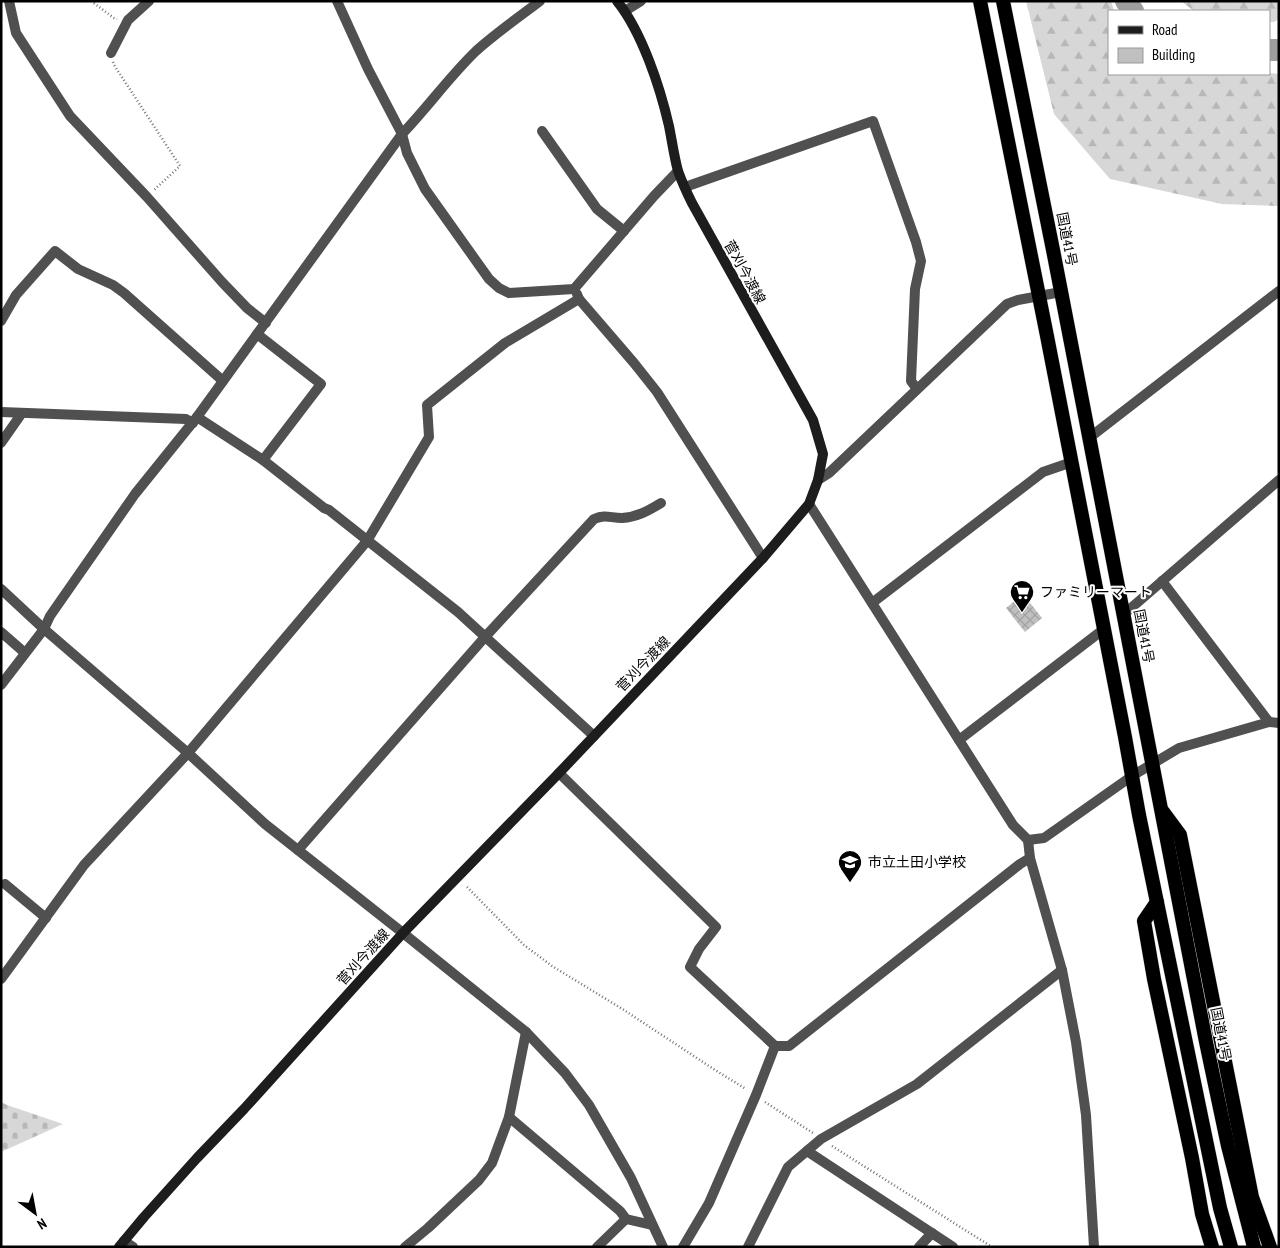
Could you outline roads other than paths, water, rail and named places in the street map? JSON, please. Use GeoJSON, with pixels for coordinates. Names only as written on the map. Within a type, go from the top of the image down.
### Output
{"type":"FeatureCollection","features":[{"type":"Feature","properties":{"kind":"highway"},"geometry":{"type":"LineString","coordinates":[[980,1],[1072,462],[1139,815],[1220,1208],[1231,1247]]}},
{"type":"Feature","properties":{"kind":"highway","name":"国道41号"},"geometry":{"type":"LineString","coordinates":[[1003,1],[1044,201],[1214,1080],[1228,1146],[1254,1247]]}},
{"type":"Feature","properties":{"kind":"highway"},"geometry":{"type":"LineString","coordinates":[[1161,809],[1180,835],[1252,1197],[1270,1247]]}},
{"type":"Feature","properties":{"kind":"highway"},"geometry":{"type":"LineString","coordinates":[[1157,902],[1144,921],[1202,1214],[1212,1247]]}},
{"type":"Feature","properties":{"kind":"main road","name":"菅刈今渡線"},"geometry":{"type":"LineString","coordinates":[[125,1245],[164,1195],[403,933],[559,773],[763,558],[809,504],[818,480],[823,454],[813,420],[692,203],[678,171],[659,87],[641,42],[617,1]]}},
{"type":"Feature","properties":{"kind":"street"},"geometry":{"type":"LineString","coordinates":[[9,1],[16,33],[70,116],[222,282],[247,308],[266,323]]}},
{"type":"Feature","properties":{"kind":"street"},"geometry":{"type":"LineString","coordinates":[[111,53],[128,20],[149,1]]}},
{"type":"Feature","properties":{"kind":"street"},"geometry":{"type":"LineString","coordinates":[[337,1],[368,69],[402,134],[407,153],[425,189],[489,280],[509,293],[574,289],[678,171]]}},
{"type":"Feature","properties":{"kind":"street"},"geometry":{"type":"LineString","coordinates":[[2,684],[44,628],[50,616],[135,494],[195,420],[402,134],[419,117],[452,76],[478,50],[540,1]]}},
{"type":"Feature","properties":{"kind":"street"},"geometry":{"type":"LineString","coordinates":[[625,12],[641,1]]}},
{"type":"Feature","properties":{"kind":"street"},"geometry":{"type":"LineString","coordinates":[[685,186],[873,121],[921,261],[915,289],[911,381],[917,390]]}},
{"type":"Feature","properties":{"kind":"street"},"geometry":{"type":"LineString","coordinates":[[542,131],[597,209],[624,231]]}},
{"type":"Feature","properties":{"kind":"street"},"geometry":{"type":"LineString","coordinates":[[1,321],[16,295],[55,252],[78,269],[113,285],[124,293],[223,382]]}},
{"type":"Feature","properties":{"kind":"street"},"geometry":{"type":"LineString","coordinates":[[574,289],[579,299],[657,392],[763,558]]}},
{"type":"Feature","properties":{"kind":"street"},"geometry":{"type":"LineString","coordinates":[[1089,438],[1279,291]]}},
{"type":"Feature","properties":{"kind":"street"},"geometry":{"type":"LineString","coordinates":[[818,480],[829,473],[1006,304],[1061,292]]}},
{"type":"Feature","properties":{"kind":"street"},"geometry":{"type":"LineString","coordinates":[[1,979],[84,865],[188,753],[367,541],[430,437],[427,405],[505,343],[579,299]]}},
{"type":"Feature","properties":{"kind":"street"},"geometry":{"type":"LineString","coordinates":[[257,334],[321,384],[263,460]]}},
{"type":"Feature","properties":{"kind":"street"},"geometry":{"type":"LineString","coordinates":[[1,412],[186,418],[195,420],[263,460],[458,612],[594,736]]}},
{"type":"Feature","properties":{"kind":"street"},"geometry":{"type":"LineString","coordinates":[[1,443],[22,412]]}},
{"type":"Feature","properties":{"kind":"street"},"geometry":{"type":"LineString","coordinates":[[872,603],[1043,472],[1072,462]]}},
{"type":"Feature","properties":{"kind":"street"},"geometry":{"type":"LineString","coordinates":[[1123,615],[1279,480]]}},
{"type":"Feature","properties":{"kind":"street"},"geometry":{"type":"LineString","coordinates":[[298,850],[485,637],[594,520],[602,516],[623,518],[645,513],[660,503]]}},
{"type":"Feature","properties":{"kind":"street"},"geometry":{"type":"LineString","coordinates":[[809,504],[1013,825],[1028,840],[1030,858],[1062,970],[1076,1042],[1086,1115],[1094,1247]]}},
{"type":"Feature","properties":{"kind":"street"},"geometry":{"type":"LineString","coordinates":[[1028,840],[1044,838],[1132,776],[1179,748],[1274,722],[1162,581]]}},
{"type":"Feature","properties":{"kind":"street"},"geometry":{"type":"LineString","coordinates":[[1,590],[188,753],[265,824],[526,1032],[565,1073],[589,1105],[631,1178],[663,1247]]}},
{"type":"Feature","properties":{"kind":"street"},"geometry":{"type":"LineString","coordinates":[[959,740],[1104,629]]}},
{"type":"Feature","properties":{"kind":"street"},"geometry":{"type":"LineString","coordinates":[[1,632],[25,653]]}},
{"type":"Feature","properties":{"kind":"street"},"geometry":{"type":"LineString","coordinates":[[559,773],[716,927],[699,949],[690,967],[775,1046],[789,1046],[1030,858]]}},
{"type":"Feature","properties":{"kind":"street"},"geometry":{"type":"LineString","coordinates":[[5,884],[46,918]]}},
{"type":"Feature","properties":{"kind":"street"},"geometry":{"type":"LineString","coordinates":[[748,1247],[788,1167],[821,1139],[917,1084],[1062,970]]}},
{"type":"Feature","properties":{"kind":"street"},"geometry":{"type":"LineString","coordinates":[[405,1247],[428,1228],[492,1163],[509,1117],[526,1032]]}},
{"type":"Feature","properties":{"kind":"street"},"geometry":{"type":"LineString","coordinates":[[683,1247],[708,1203],[756,1095],[775,1046]]}},
{"type":"Feature","properties":{"kind":"street"},"geometry":{"type":"LineString","coordinates":[[509,1117],[626,1218],[652,1225]]}},
{"type":"Feature","properties":{"kind":"street"},"geometry":{"type":"LineString","coordinates":[[807,1151],[953,1247]]}},
{"type":"Feature","properties":{"kind":"street"},"geometry":{"type":"LineString","coordinates":[[597,1247],[626,1218]]}},
{"type":"Feature","properties":{"kind":"street"},"geometry":{"type":"LineString","coordinates":[[919,1247],[932,1233]]}},
{"type":"Feature","properties":{"kind":"waterway"},"geometry":{"type":"LineString","coordinates":[[1126,1],[1132,10]]}},
{"type":"Feature","properties":{"kind":"waterway"},"geometry":{"type":"LineString","coordinates":[[1270,50],[1279,50]]}},
{"type":"Feature","properties":{"kind":"place","name":"ファミリーマート"},"geometry":{"type":"Point","coordinates":[1022,613]}},
{"type":"Feature","properties":{"kind":"place","name":"市立土田小学校"},"geometry":{"type":"Point","coordinates":[850,883]}}]}
